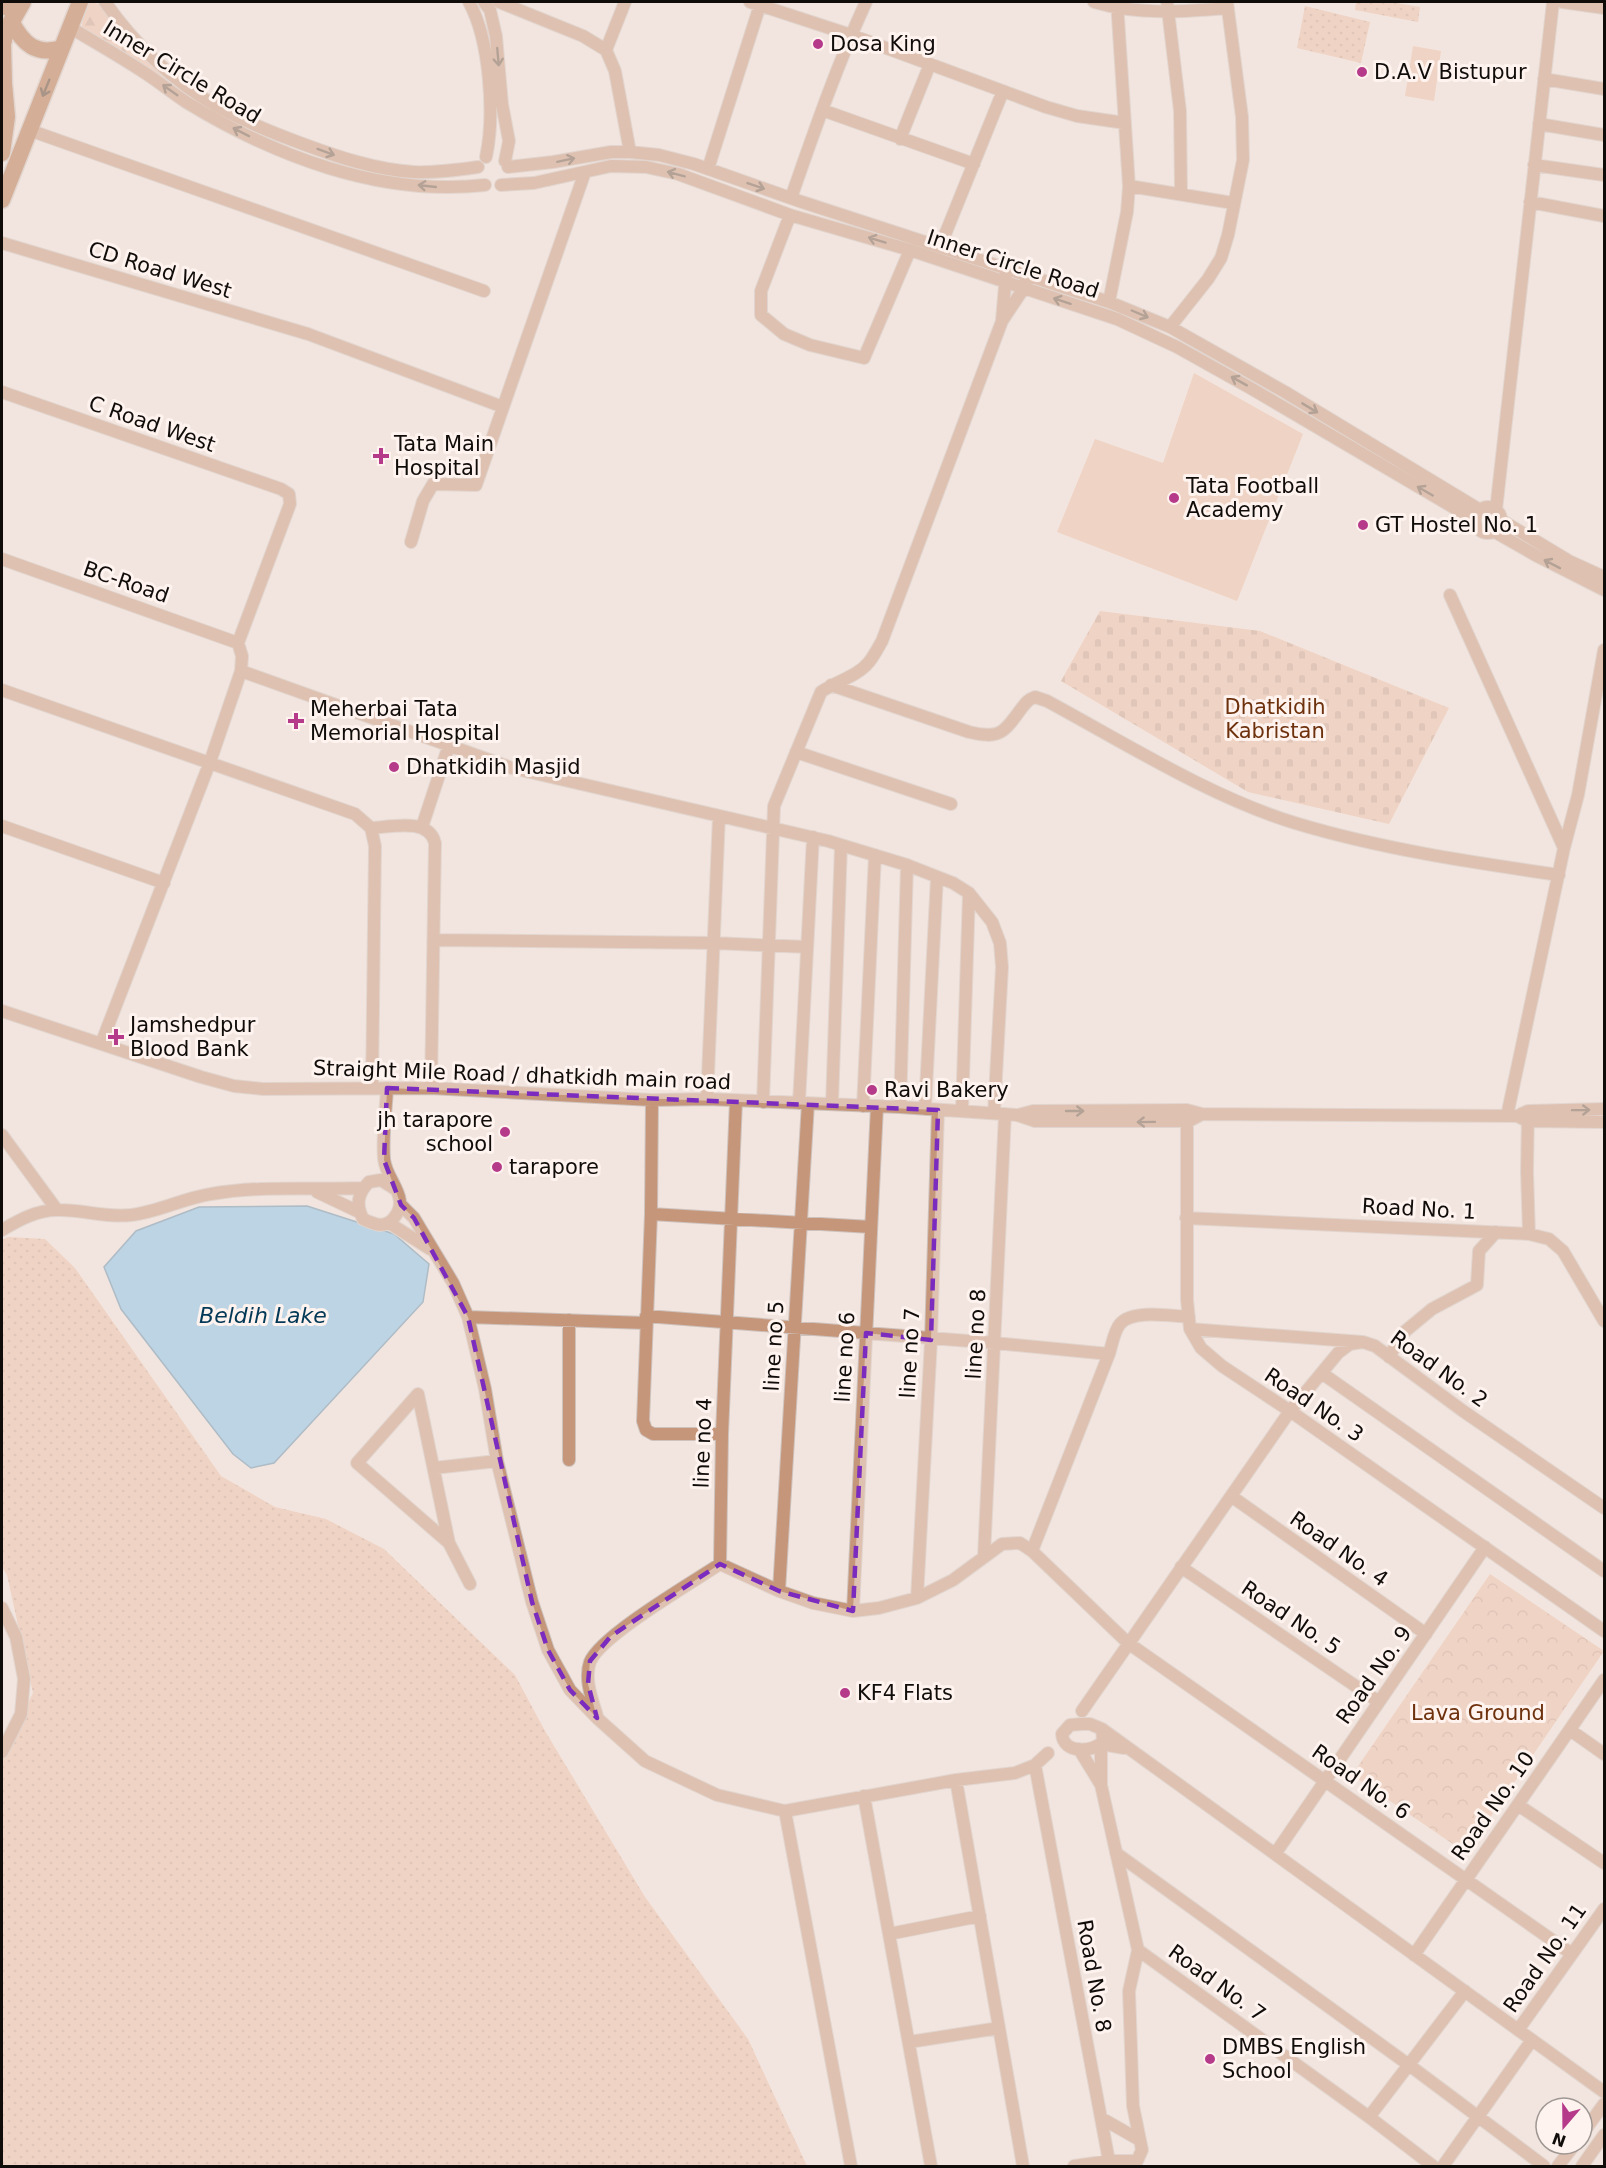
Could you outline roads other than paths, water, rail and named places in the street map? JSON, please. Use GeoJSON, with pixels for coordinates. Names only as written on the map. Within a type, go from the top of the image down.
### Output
{"type":"FeatureCollection","features":[{"type":"Feature","properties":{"kind":"street"},"geometry":{"type":"LineString","coordinates":[[2,200],[80,2]]}},
{"type":"Feature","properties":{"kind":"street","name":"Inner Circle Road"},"geometry":{"type":"LineString","coordinates":[[105,2],[148,52],[178,79],[214,105],[333,156],[413,172],[445,172],[500,157],[507,164],[553,162],[590,155],[630,152],[659,155],[708,169],[1109,302],[1170,327],[1285,392],[1478,515]]}},
{"type":"Feature","properties":{"kind":"street"},"geometry":{"type":"LineString","coordinates":[[469,2],[483,38],[491,108],[492,127],[478,174],[485,184]]}},
{"type":"Feature","properties":{"kind":"street"},"geometry":{"type":"LineString","coordinates":[[606,50],[626,2]]}},
{"type":"Feature","properties":{"kind":"street"},"geometry":{"type":"LineString","coordinates":[[791,198],[822,110],[866,2]]}},
{"type":"Feature","properties":{"kind":"street"},"geometry":{"type":"LineString","coordinates":[[1094,2],[1168,7],[1228,5],[1239,88],[1244,150],[1228,235],[1221,258],[1208,279],[1170,327]]}},
{"type":"Feature","properties":{"kind":"street"},"geometry":{"type":"LineString","coordinates":[[1553,2],[1497,520],[1488,533],[1480,531],[1478,515],[1491,508],[1497,520],[1537,556],[1605,590]]}},
{"type":"Feature","properties":{"kind":"street"},"geometry":{"type":"LineString","coordinates":[[1562,2],[1605,8]]}},
{"type":"Feature","properties":{"kind":"street"},"geometry":{"type":"LineString","coordinates":[[708,169],[755,3],[1077,116],[1125,123]]}},
{"type":"Feature","properties":{"kind":"street"},"geometry":{"type":"LineString","coordinates":[[478,21],[493,4]]}},
{"type":"Feature","properties":{"kind":"street"},"geometry":{"type":"LineString","coordinates":[[493,4],[583,36],[606,50],[615,71],[630,152]]}},
{"type":"Feature","properties":{"kind":"street"},"geometry":{"type":"LineString","coordinates":[[493,4],[502,104],[509,141],[506,180],[501,185]]}},
{"type":"Feature","properties":{"kind":"street"},"geometry":{"type":"LineString","coordinates":[[1109,302],[1127,212],[1129,186],[1117,5]]}},
{"type":"Feature","properties":{"kind":"street"},"geometry":{"type":"LineString","coordinates":[[1168,7],[1180,111],[1181,194]]}},
{"type":"Feature","properties":{"kind":"street"},"geometry":{"type":"LineString","coordinates":[[13,10],[18,35],[34,48],[41,51],[52,51],[62,48]]}},
{"type":"Feature","properties":{"kind":"street"},"geometry":{"type":"LineString","coordinates":[[3,141],[7,117],[3,44],[13,10]]}},
{"type":"Feature","properties":{"kind":"street","name":"Inner Circle Road"},"geometry":{"type":"LineString","coordinates":[[71,28],[186,101],[255,139],[288,153],[349,173],[398,183],[449,188],[485,184],[493,187],[534,183],[610,166],[646,167],[678,174],[790,214],[910,250],[1117,319],[1169,343],[1478,515]]}},
{"type":"Feature","properties":{"kind":"street"},"geometry":{"type":"LineString","coordinates":[[900,139],[930,64]]}},
{"type":"Feature","properties":{"kind":"street"},"geometry":{"type":"LineString","coordinates":[[1544,79],[1605,89]]}},
{"type":"Feature","properties":{"kind":"street"},"geometry":{"type":"LineString","coordinates":[[940,247],[1003,91]]}},
{"type":"Feature","properties":{"kind":"street"},"geometry":{"type":"LineString","coordinates":[[822,110],[974,164]]}},
{"type":"Feature","properties":{"kind":"street"},"geometry":{"type":"LineString","coordinates":[[1539,124],[1605,135]]}},
{"type":"Feature","properties":{"kind":"street"},"geometry":{"type":"LineString","coordinates":[[29,130],[484,291]]}},
{"type":"Feature","properties":{"kind":"street"},"geometry":{"type":"LineString","coordinates":[[1534,165],[1605,175]]}},
{"type":"Feature","properties":{"kind":"street"},"geometry":{"type":"LineString","coordinates":[[411,542],[423,501],[433,484],[476,485],[585,172]]}},
{"type":"Feature","properties":{"kind":"street"},"geometry":{"type":"LineString","coordinates":[[1129,186],[1233,203]]}},
{"type":"Feature","properties":{"kind":"street"},"geometry":{"type":"LineString","coordinates":[[1530,202],[1605,216]]}},
{"type":"Feature","properties":{"kind":"street"},"geometry":{"type":"LineString","coordinates":[[790,214],[761,291],[761,315],[784,334],[810,345],[864,358],[910,250]]}},
{"type":"Feature","properties":{"kind":"street","name":"CD Road West"},"geometry":{"type":"LineString","coordinates":[[2,243],[308,334],[503,407]]}},
{"type":"Feature","properties":{"kind":"street"},"geometry":{"type":"LineString","coordinates":[[1002,321],[1008,269]]}},
{"type":"Feature","properties":{"kind":"street"},"geometry":{"type":"LineString","coordinates":[[763,1102],[774,806],[821,692],[850,677],[869,662],[882,641],[1002,321],[1024,288],[1028,276]]}},
{"type":"Feature","properties":{"kind":"street","name":"C Road West"},"geometry":{"type":"LineString","coordinates":[[2,392],[281,489],[289,494],[290,504],[238,643]]}},
{"type":"Feature","properties":{"kind":"street"},"geometry":{"type":"LineString","coordinates":[[1497,520],[1569,561],[1605,577]]}},
{"type":"Feature","properties":{"kind":"street","name":"BC-Road"},"geometry":{"type":"LineString","coordinates":[[2,559],[238,643]]}},
{"type":"Feature","properties":{"kind":"street"},"geometry":{"type":"LineString","coordinates":[[1450,595],[1564,848]]}},
{"type":"Feature","properties":{"kind":"street"},"geometry":{"type":"LineString","coordinates":[[101,1044],[210,762],[242,671],[242,656],[238,643]]}},
{"type":"Feature","properties":{"kind":"street"},"geometry":{"type":"LineString","coordinates":[[1529,1234],[1520,1116],[1558,875],[1578,795],[1605,650]]}},
{"type":"Feature","properties":{"kind":"street"},"geometry":{"type":"LineString","coordinates":[[242,671],[512,768],[841,844],[907,865],[953,883],[969,893],[962,1110]]}},
{"type":"Feature","properties":{"kind":"street"},"geometry":{"type":"LineString","coordinates":[[831,685],[969,732],[996,736],[1027,700],[1035,697],[1047,701],[1226,795],[1294,823],[1432,855],[1558,875]]}},
{"type":"Feature","properties":{"kind":"street"},"geometry":{"type":"LineString","coordinates":[[2,690],[355,814],[371,828],[375,846],[372,1087]]}},
{"type":"Feature","properties":{"kind":"street"},"geometry":{"type":"LineString","coordinates":[[422,827],[449,745]]}},
{"type":"Feature","properties":{"kind":"street"},"geometry":{"type":"LineString","coordinates":[[796,752],[951,804]]}},
{"type":"Feature","properties":{"kind":"street"},"geometry":{"type":"LineString","coordinates":[[707,1099],[719,816]]}},
{"type":"Feature","properties":{"kind":"street"},"geometry":{"type":"LineString","coordinates":[[2,826],[164,883]]}},
{"type":"Feature","properties":{"kind":"street"},"geometry":{"type":"LineString","coordinates":[[371,828],[422,827],[434,834],[431,1088]]}},
{"type":"Feature","properties":{"kind":"street","name":"line no 5"},"geometry":{"type":"LineString","coordinates":[[779,1591],[801,1222],[807,948],[813,837]]}},
{"type":"Feature","properties":{"kind":"street"},"geometry":{"type":"LineString","coordinates":[[832,1104],[841,844]]}},
{"type":"Feature","properties":{"kind":"street"},"geometry":{"type":"LineString","coordinates":[[863,1106],[875,855]]}},
{"type":"Feature","properties":{"kind":"street"},"geometry":{"type":"LineString","coordinates":[[900,1107],[907,865]]}},
{"type":"Feature","properties":{"kind":"street"},"geometry":{"type":"LineString","coordinates":[[925,1109],[937,877]]}},
{"type":"Feature","properties":{"kind":"street","name":"line no 8"},"geometry":{"type":"LineString","coordinates":[[969,893],[992,922],[999,943],[1002,967],[1005,1114],[984,1556]]}},
{"type":"Feature","properties":{"kind":"street"},"geometry":{"type":"LineString","coordinates":[[434,940],[714,943],[807,948]]}},
{"type":"Feature","properties":{"kind":"street","name":"Straight Mile Road / dhatkidh main road"},"geometry":{"type":"LineString","coordinates":[[2,1011],[234,1086],[263,1089],[431,1088],[652,1100],[707,1099],[900,1107],[1005,1114],[1034,1111],[1188,1115],[1520,1116],[1605,1122]]}},
{"type":"Feature","properties":{"kind":"street"},"geometry":{"type":"LineString","coordinates":[[384,1160],[365,1185],[357,1202],[363,1219],[380,1226],[389,1223],[397,1215],[401,1205],[400,1197],[384,1160],[387,1088]]}},
{"type":"Feature","properties":{"kind":"street"},"geometry":{"type":"LineString","coordinates":[[652,1100],[651,1214],[643,1421],[646,1430],[653,1434],[722,1434]]}},
{"type":"Feature","properties":{"kind":"street","name":"line no 4"},"geometry":{"type":"LineString","coordinates":[[720,1564],[722,1434],[736,1101]]}},
{"type":"Feature","properties":{"kind":"street","name":"line no 6"},"geometry":{"type":"LineString","coordinates":[[853,1611],[877,1106]]}},
{"type":"Feature","properties":{"kind":"street","name":"Straight Mile Road / dhatkidh main road"},"geometry":{"type":"LineString","coordinates":[[1520,1116],[1605,1109]]}},
{"type":"Feature","properties":{"kind":"street","name":"line no 7"},"geometry":{"type":"LineString","coordinates":[[917,1598],[931,1340],[938,1110]]}},
{"type":"Feature","properties":{"kind":"street"},"geometry":{"type":"LineString","coordinates":[[1188,1115],[1186,1218],[1189,1323]]}},
{"type":"Feature","properties":{"kind":"street"},"geometry":{"type":"LineString","coordinates":[[2,1135],[57,1209]]}},
{"type":"Feature","properties":{"kind":"street"},"geometry":{"type":"LineString","coordinates":[[2,1230],[27,1216],[57,1209],[97,1215],[131,1215],[210,1194],[265,1188],[313,1190],[365,1185],[381,1180],[395,1189]]}},
{"type":"Feature","properties":{"kind":"street"},"geometry":{"type":"LineString","coordinates":[[313,1190],[360,1212]]}},
{"type":"Feature","properties":{"kind":"street"},"geometry":{"type":"LineString","coordinates":[[401,1205],[414,1218],[453,1282],[468,1317],[485,1389],[497,1461],[532,1602],[548,1650],[570,1690],[645,1761],[717,1795],[785,1811],[956,1779],[1015,1773],[1035,1765],[1048,1753],[1082,1711],[1290,1411],[1323,1374],[1338,1353],[1350,1344],[1363,1342]]}},
{"type":"Feature","properties":{"kind":"street"},"geometry":{"type":"LineString","coordinates":[[651,1214],[871,1227]]}},
{"type":"Feature","properties":{"kind":"street","name":"Road No. 1"},"geometry":{"type":"LineString","coordinates":[[1186,1218],[1529,1234],[1549,1239],[1563,1251],[1605,1322]]}},
{"type":"Feature","properties":{"kind":"street"},"geometry":{"type":"LineString","coordinates":[[389,1223],[433,1252]]}},
{"type":"Feature","properties":{"kind":"street"},"geometry":{"type":"LineString","coordinates":[[1389,1357],[1403,1333],[1432,1309],[1477,1285],[1479,1251],[1496,1232]]}},
{"type":"Feature","properties":{"kind":"street","name":"Road No. 2"},"geometry":{"type":"LineString","coordinates":[[1032,1551],[1120,1323],[1129,1317],[1141,1315],[1189,1323],[1363,1342],[1375,1346],[1462,1411],[1605,1508]]}},
{"type":"Feature","properties":{"kind":"street"},"geometry":{"type":"LineString","coordinates":[[468,1317],[726,1322],[1109,1354]]}},
{"type":"Feature","properties":{"kind":"street"},"geometry":{"type":"LineString","coordinates":[[569,1320],[569,1460]]}},
{"type":"Feature","properties":{"kind":"street","name":"Road No. 3"},"geometry":{"type":"LineString","coordinates":[[1189,1323],[1201,1348],[1222,1366],[1605,1631]]}},
{"type":"Feature","properties":{"kind":"street"},"geometry":{"type":"LineString","coordinates":[[1323,1374],[1605,1571]]}},
{"type":"Feature","properties":{"kind":"street"},"geometry":{"type":"LineString","coordinates":[[449,1543],[357,1463],[418,1394],[449,1543],[470,1584]]}},
{"type":"Feature","properties":{"kind":"street"},"geometry":{"type":"LineString","coordinates":[[434,1468],[497,1461]]}},
{"type":"Feature","properties":{"kind":"street","name":"Road No. 4"},"geometry":{"type":"LineString","coordinates":[[1231,1496],[1426,1634]]}},
{"type":"Feature","properties":{"kind":"street"},"geometry":{"type":"LineString","coordinates":[[597,1718],[588,1684],[590,1661],[611,1636],[720,1564],[779,1591],[813,1603],[853,1611],[879,1608],[917,1598],[952,1580],[1002,1544],[1020,1543],[1032,1551]]}},
{"type":"Feature","properties":{"kind":"street","name":"Road No. 9"},"geometry":{"type":"LineString","coordinates":[[1275,1854],[1485,1547]]}},
{"type":"Feature","properties":{"kind":"street","name":"Road No. 6"},"geometry":{"type":"LineString","coordinates":[[1032,1551],[1128,1643],[1572,1954]]}},
{"type":"Feature","properties":{"kind":"street","name":"Road No. 5"},"geometry":{"type":"LineString","coordinates":[[1181,1567],[1379,1702]]}},
{"type":"Feature","properties":{"kind":"street"},"geometry":{"type":"LineString","coordinates":[[2,1608],[16,1637],[24,1679],[21,1714],[2,1752]]}},
{"type":"Feature","properties":{"kind":"street","name":"Road No. 10"},"geometry":{"type":"LineString","coordinates":[[1414,1955],[1605,1680]]}},
{"type":"Feature","properties":{"kind":"street"},"geometry":{"type":"LineString","coordinates":[[1048,1753],[1073,1748],[1092,1749],[1099,1746],[1103,1741],[1096,1727],[1082,1711]]}},
{"type":"Feature","properties":{"kind":"street"},"geometry":{"type":"LineString","coordinates":[[1066,1730],[1096,1727],[1128,1748],[1605,2092]]}},
{"type":"Feature","properties":{"kind":"street"},"geometry":{"type":"LineString","coordinates":[[1066,1730],[1062,1739],[1073,1748],[1101,1785]]}},
{"type":"Feature","properties":{"kind":"street"},"geometry":{"type":"LineString","coordinates":[[1570,1730],[1605,1754]]}},
{"type":"Feature","properties":{"kind":"street"},"geometry":{"type":"LineString","coordinates":[[1101,1785],[1101,1744],[1128,1748]]}},
{"type":"Feature","properties":{"kind":"street","name":"Road No. 8"},"geometry":{"type":"LineString","coordinates":[[1035,1765],[1109,2161]]}},
{"type":"Feature","properties":{"kind":"street"},"geometry":{"type":"LineString","coordinates":[[956,1779],[1023,2166]]}},
{"type":"Feature","properties":{"kind":"street","name":"Road No. 7"},"geometry":{"type":"LineString","coordinates":[[1101,1785],[1138,1950],[1433,2166]]}},
{"type":"Feature","properties":{"kind":"street"},"geometry":{"type":"LineString","coordinates":[[864,1796],[931,2166]]}},
{"type":"Feature","properties":{"kind":"street"},"geometry":{"type":"LineString","coordinates":[[1518,1805],[1605,1863]]}},
{"type":"Feature","properties":{"kind":"street"},"geometry":{"type":"LineString","coordinates":[[785,1811],[850,2166]]}},
{"type":"Feature","properties":{"kind":"street"},"geometry":{"type":"LineString","coordinates":[[1116,1853],[1409,2065],[1544,2166]]}},
{"type":"Feature","properties":{"kind":"street","name":"Road No. 11"},"geometry":{"type":"LineString","coordinates":[[1518,2030],[1605,1908]]}},
{"type":"Feature","properties":{"kind":"street"},"geometry":{"type":"LineString","coordinates":[[889,1934],[980,1916]]}},
{"type":"Feature","properties":{"kind":"street"},"geometry":{"type":"LineString","coordinates":[[1074,2166],[1109,2161],[1137,2161],[1142,2150],[1138,2139],[1131,2083],[1129,1991],[1138,1950]]}},
{"type":"Feature","properties":{"kind":"street"},"geometry":{"type":"LineString","coordinates":[[1369,2117],[1465,1991]]}},
{"type":"Feature","properties":{"kind":"street"},"geometry":{"type":"LineString","coordinates":[[909,2042],[999,2028]]}},
{"type":"Feature","properties":{"kind":"street"},"geometry":{"type":"LineString","coordinates":[[1443,2166],[1532,2040]]}},
{"type":"Feature","properties":{"kind":"street"},"geometry":{"type":"LineString","coordinates":[[1594,2118],[1605,2104]]}},
{"type":"Feature","properties":{"kind":"street"},"geometry":{"type":"LineString","coordinates":[[1101,2118],[1138,2139]]}},
{"type":"Feature","properties":{"kind":"street"},"geometry":{"type":"LineString","coordinates":[[1582,2166],[1605,2135]]}},
{"type":"Feature","properties":{"kind":"water","name":"Beldih Lake"},"geometry":{"type":"Polygon","coordinates":[[[307,1206],[394,1234],[429,1264],[423,1302],[274,1463],[251,1468],[233,1454],[121,1309],[104,1267],[136,1231],[199,1207],[307,1206]]]}},
{"type":"Feature","properties":{"kind":"place","name":"Dosa King"},"geometry":{"type":"Point","coordinates":[818,44]}},
{"type":"Feature","properties":{"kind":"place","name":"D.A.V Bistupur"},"geometry":{"type":"Point","coordinates":[1362,72]}},
{"type":"Feature","properties":{"kind":"place","name":"Tata Main Hospital"},"geometry":{"type":"Point","coordinates":[381,456]}},
{"type":"Feature","properties":{"kind":"place","name":"Tata Football Academy"},"geometry":{"type":"Point","coordinates":[1174,498]}},
{"type":"Feature","properties":{"kind":"place","name":"GT Hostel No. 1"},"geometry":{"type":"Point","coordinates":[1363,525]}},
{"type":"Feature","properties":{"kind":"place","name":"Meherbai Tata Memorial Hospital"},"geometry":{"type":"Point","coordinates":[296,721]}},
{"type":"Feature","properties":{"kind":"place","name":"Dhatkidih Masjid"},"geometry":{"type":"Point","coordinates":[394,767]}},
{"type":"Feature","properties":{"kind":"place","name":"Jamshedpur Blood Bank"},"geometry":{"type":"Point","coordinates":[116,1037]}},
{"type":"Feature","properties":{"kind":"place","name":"Ravi Bakery"},"geometry":{"type":"Point","coordinates":[872,1090]}},
{"type":"Feature","properties":{"kind":"place","name":"jh tarapore school"},"geometry":{"type":"Point","coordinates":[505,1132]}},
{"type":"Feature","properties":{"kind":"place","name":"tarapore"},"geometry":{"type":"Point","coordinates":[497,1167]}},
{"type":"Feature","properties":{"kind":"place","name":"KF4 Flats"},"geometry":{"type":"Point","coordinates":[845,1693]}},
{"type":"Feature","properties":{"kind":"place","name":"DMBS English School"},"geometry":{"type":"Point","coordinates":[1210,2059]}},
{"type":"Feature","properties":{"kind":"park label","name":"Dhatkidih Kabristan"},"geometry":{"type":"Point","coordinates":[1275,719]}},
{"type":"Feature","properties":{"kind":"park label","name":"Lava Ground"},"geometry":{"type":"Point","coordinates":[1478,1713]}}]}
